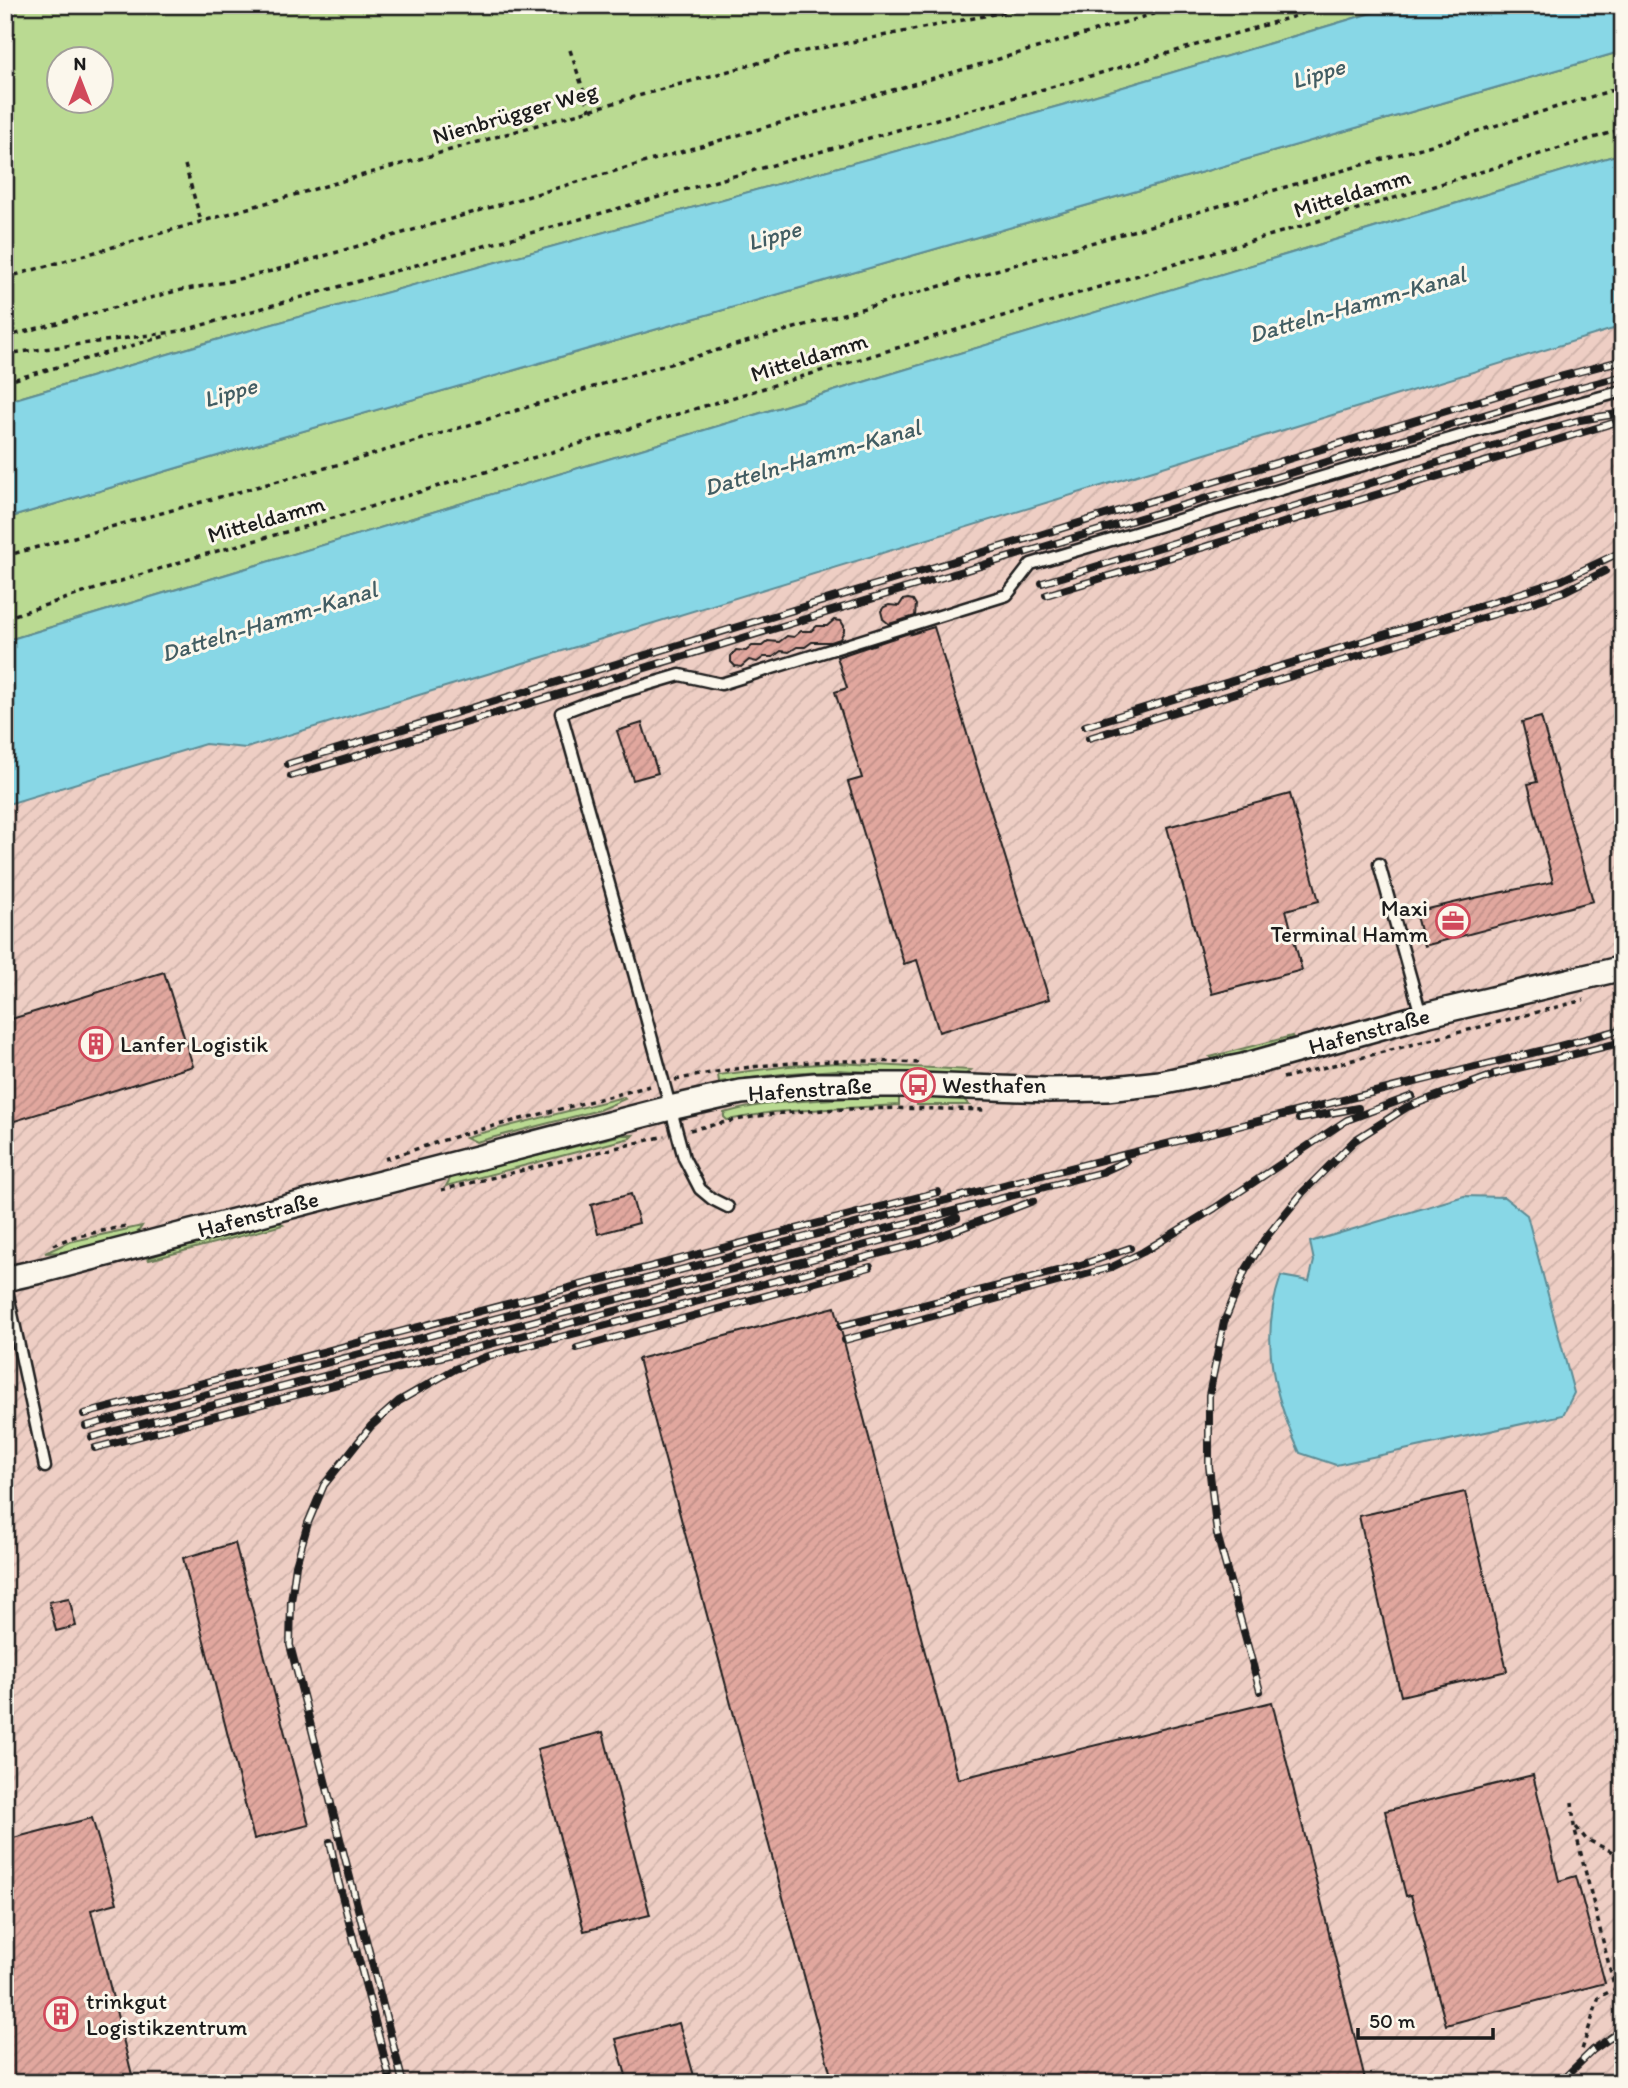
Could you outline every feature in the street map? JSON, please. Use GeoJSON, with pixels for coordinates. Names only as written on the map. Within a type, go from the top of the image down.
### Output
{"type":"FeatureCollection","features":[{"type":"Feature","properties":{"kind":"street","name":"Hafenstraße"},"geometry":{"type":"LineString","coordinates":[[5,1280],[422,1171],[670,1108],[741,1093],[815,1085],[890,1084],[1049,1090],[1106,1089],[1160,1083],[1244,1066],[1421,1016],[1623,968]]}},
{"type":"Feature","properties":{"kind":"lane"},"geometry":{"type":"LineString","coordinates":[[728,1207],[700,1189],[684,1158],[561,713],[680,675],[721,684],[1007,595],[1031,564],[1470,433],[1623,391]]}},
{"type":"Feature","properties":{"kind":"lane"},"geometry":{"type":"LineString","coordinates":[[1379,864],[1421,1016]]}},
{"type":"Feature","properties":{"kind":"lane"},"geometry":{"type":"LineString","coordinates":[[5,1280],[45,1467]]}},
{"type":"Feature","properties":{"kind":"path","name":"Nienbrügger Weg"},"geometry":{"type":"LineString","coordinates":[[5,278],[795,53],[1040,5]]}},
{"type":"Feature","properties":{"kind":"path"},"geometry":{"type":"LineString","coordinates":[[5,337],[176,291],[276,270],[1184,5]]}},
{"type":"Feature","properties":{"kind":"path"},"geometry":{"type":"LineString","coordinates":[[5,382],[1333,5]]}},
{"type":"Feature","properties":{"kind":"path"},"geometry":{"type":"LineString","coordinates":[[570,50],[590,110]]}},
{"type":"Feature","properties":{"kind":"path"},"geometry":{"type":"LineString","coordinates":[[5,556],[351,461],[652,369],[1623,87]]}},
{"type":"Feature","properties":{"kind":"path","name":"Mitteldamm"},"geometry":{"type":"LineString","coordinates":[[5,618],[196,557],[1034,308],[1623,129]]}},
{"type":"Feature","properties":{"kind":"path"},"geometry":{"type":"LineString","coordinates":[[185,165],[201,221]]}},
{"type":"Feature","properties":{"kind":"path"},"geometry":{"type":"LineString","coordinates":[[5,354],[181,331]]}},
{"type":"Feature","properties":{"kind":"path"},"geometry":{"type":"LineString","coordinates":[[1275,1080],[1596,997]]}},
{"type":"Feature","properties":{"kind":"path"},"geometry":{"type":"LineString","coordinates":[[434,1192],[757,1116],[881,1109],[993,1110]]}},
{"type":"Feature","properties":{"kind":"path"},"geometry":{"type":"LineString","coordinates":[[1572,1802],[1574,1826],[1615,1989],[1599,1997],[1581,2053]]}},
{"type":"Feature","properties":{"kind":"path"},"geometry":{"type":"LineString","coordinates":[[1574,1826],[1586,1839],[1623,1857]]}},
{"type":"Feature","properties":{"kind":"shaded area"},"geometry":{"type":"Polygon","coordinates":[[[1623,326],[1623,2083],[5,2083],[5,805],[205,744],[247,748],[1623,326]]]}},
{"type":"Feature","properties":{"kind":"green space"},"geometry":{"type":"Polygon","coordinates":[[[5,5],[1398,5],[1073,102],[226,337],[5,402],[5,5]]]}},
{"type":"Feature","properties":{"kind":"green space"},"geometry":{"type":"Polygon","coordinates":[[[1623,51],[1623,153],[5,641],[5,519],[1623,51]]]}},
{"type":"Feature","properties":{"kind":"green space"},"geometry":{"type":"Polygon","coordinates":[[[1292,1036],[1293,1038],[1218,1063],[1210,1057],[1292,1036]]]}},
{"type":"Feature","properties":{"kind":"green space"},"geometry":{"type":"Polygon","coordinates":[[[837,1063],[971,1070],[962,1077],[837,1070],[719,1082],[718,1075],[837,1063]]]}},
{"type":"Feature","properties":{"kind":"green space"},"geometry":{"type":"Polygon","coordinates":[[[623,1097],[625,1099],[599,1110],[476,1142],[466,1137],[623,1097]]]}},
{"type":"Feature","properties":{"kind":"green space"},"geometry":{"type":"Polygon","coordinates":[[[962,1097],[969,1105],[917,1105],[917,1098],[962,1097]]]}},
{"type":"Feature","properties":{"kind":"green space"},"geometry":{"type":"Polygon","coordinates":[[[852,1098],[899,1098],[899,1105],[773,1112],[727,1120],[724,1117],[724,1113],[755,1106],[852,1098]]]}},
{"type":"Feature","properties":{"kind":"green space"},"geometry":{"type":"Polygon","coordinates":[[[622,1135],[633,1135],[630,1138],[446,1186],[451,1177],[622,1135]]]}},
{"type":"Feature","properties":{"kind":"green space"},"geometry":{"type":"Polygon","coordinates":[[[274,1220],[283,1225],[149,1260],[148,1258],[211,1237],[274,1220]]]}},
{"type":"Feature","properties":{"kind":"green space"},"geometry":{"type":"Polygon","coordinates":[[[142,1226],[136,1235],[63,1252],[45,1253],[69,1242],[142,1226]]]}},
{"type":"Feature","properties":{"kind":"water","name":"Lippe"},"geometry":{"type":"Polygon","coordinates":[[[1398,5],[1623,5],[1623,51],[5,519],[5,402],[226,337],[1073,102],[1398,5]]]}},
{"type":"Feature","properties":{"kind":"water","name":"Datteln-Hamm-Kanal"},"geometry":{"type":"Polygon","coordinates":[[[1623,153],[1623,326],[246,748],[205,744],[5,805],[5,641],[1623,153]]]}},
{"type":"Feature","properties":{"kind":"water"},"geometry":{"type":"Polygon","coordinates":[[[1464,1196],[1504,1197],[1527,1215],[1574,1393],[1563,1415],[1336,1465],[1300,1453],[1276,1388],[1272,1366],[1271,1322],[1281,1276],[1309,1281],[1314,1261],[1310,1242],[1464,1196]]]}},
{"type":"Feature","properties":{"kind":"building"},"geometry":{"type":"Polygon","coordinates":[[[903,600],[913,600],[916,605],[915,616],[889,624],[883,619],[881,611],[884,607],[899,606],[903,600]]]}},
{"type":"Feature","properties":{"kind":"building"},"geometry":{"type":"Polygon","coordinates":[[[834,620],[841,621],[844,626],[840,639],[812,642],[789,652],[781,651],[773,657],[764,657],[757,662],[749,660],[741,667],[731,662],[731,656],[736,650],[746,651],[768,641],[779,642],[787,636],[794,637],[801,631],[827,626],[834,620]]]}},
{"type":"Feature","properties":{"kind":"building"},"geometry":{"type":"Polygon","coordinates":[[[934,627],[1049,999],[939,1032],[917,960],[904,964],[848,782],[862,778],[835,692],[847,688],[837,657],[934,627]]]}},
{"type":"Feature","properties":{"kind":"building"},"geometry":{"type":"Polygon","coordinates":[[[1541,717],[1593,901],[1424,946],[1415,912],[1553,882],[1528,784],[1537,782],[1522,722],[1541,717]]]}},
{"type":"Feature","properties":{"kind":"building"},"geometry":{"type":"Polygon","coordinates":[[[642,723],[658,773],[633,780],[617,731],[642,723]]]}},
{"type":"Feature","properties":{"kind":"building"},"geometry":{"type":"Polygon","coordinates":[[[1290,794],[1319,901],[1286,910],[1302,970],[1212,994],[1167,827],[1290,794]]]}},
{"type":"Feature","properties":{"kind":"building","name":"Lanfer Logistik"},"geometry":{"type":"Polygon","coordinates":[[[164,972],[193,1066],[5,1124],[5,1021],[164,972]]]}},
{"type":"Feature","properties":{"kind":"building"},"geometry":{"type":"Polygon","coordinates":[[[631,1194],[639,1223],[598,1234],[591,1205],[631,1194]]]}},
{"type":"Feature","properties":{"kind":"building"},"geometry":{"type":"Polygon","coordinates":[[[835,1307],[958,1779],[1272,1702],[1366,2083],[833,2083],[638,1359],[835,1307]]]}},
{"type":"Feature","properties":{"kind":"building"},"geometry":{"type":"Polygon","coordinates":[[[1465,1492],[1507,1671],[1401,1696],[1359,1516],[1465,1492]]]}},
{"type":"Feature","properties":{"kind":"building"},"geometry":{"type":"Polygon","coordinates":[[[235,1543],[309,1825],[254,1839],[183,1558],[235,1543]]]}},
{"type":"Feature","properties":{"kind":"building"},"geometry":{"type":"Polygon","coordinates":[[[69,1598],[76,1626],[56,1631],[49,1602],[69,1598]]]}},
{"type":"Feature","properties":{"kind":"building"},"geometry":{"type":"Polygon","coordinates":[[[603,1732],[650,1915],[584,1931],[537,1749],[603,1732]]]}},
{"type":"Feature","properties":{"kind":"building"},"geometry":{"type":"Polygon","coordinates":[[[1533,1775],[1559,1881],[1576,1876],[1605,1983],[1446,2025],[1411,1895],[1406,1896],[1385,1811],[1533,1775]]]}},
{"type":"Feature","properties":{"kind":"building","name":"trinkgut Logistikzentrum"},"geometry":{"type":"Polygon","coordinates":[[[92,1818],[117,1903],[91,1910],[134,2083],[5,2083],[5,1840],[92,1818]]]}},
{"type":"Feature","properties":{"kind":"building"},"geometry":{"type":"Polygon","coordinates":[[[679,2023],[696,2083],[628,2083],[616,2039],[679,2023]]]}},
{"type":"Feature","properties":{"kind":"railway"},"geometry":{"type":"LineString","coordinates":[[288,764],[1548,380],[1623,360]]}},
{"type":"Feature","properties":{"kind":"railway"},"geometry":{"type":"LineString","coordinates":[[291,776],[930,581],[1554,394],[1623,376]]}},
{"type":"Feature","properties":{"kind":"railway"},"geometry":{"type":"LineString","coordinates":[[1042,583],[1545,430],[1580,420],[1623,413]]}},
{"type":"Feature","properties":{"kind":"railway"},"geometry":{"type":"LineString","coordinates":[[1046,595],[1613,423]]}},
{"type":"Feature","properties":{"kind":"railway"},"geometry":{"type":"LineString","coordinates":[[1085,726],[1562,580],[1623,551]]}},
{"type":"Feature","properties":{"kind":"railway"},"geometry":{"type":"LineString","coordinates":[[1089,738],[1521,606],[1565,591],[1605,571]]}},
{"type":"Feature","properties":{"kind":"railway"},"geometry":{"type":"LineString","coordinates":[[86,1426],[1034,1177],[1623,1029]]}},
{"type":"Feature","properties":{"kind":"railway"},"geometry":{"type":"LineString","coordinates":[[1494,1074],[1623,1042]]}},
{"type":"Feature","properties":{"kind":"railway"},"geometry":{"type":"LineString","coordinates":[[1260,1691],[1217,1534],[1209,1466],[1209,1395],[1224,1322],[1245,1271],[1264,1240],[1303,1192],[1355,1140],[1407,1107],[1502,1072]]}},
{"type":"Feature","properties":{"kind":"railway"},"geometry":{"type":"LineString","coordinates":[[845,1340],[1112,1267],[1143,1252],[1215,1208],[1347,1120],[1412,1096]]}},
{"type":"Feature","properties":{"kind":"railway"},"geometry":{"type":"LineString","coordinates":[[1299,1119],[1358,1108]]}},
{"type":"Feature","properties":{"kind":"railway"},"geometry":{"type":"LineString","coordinates":[[92,1437],[1102,1172],[1126,1161]]}},
{"type":"Feature","properties":{"kind":"railway"},"geometry":{"type":"LineString","coordinates":[[84,1414],[938,1192]]}},
{"type":"Feature","properties":{"kind":"railway"},"geometry":{"type":"LineString","coordinates":[[403,2083],[290,1645],[291,1602],[296,1565],[308,1523],[324,1485],[371,1426],[399,1401],[455,1369],[488,1356],[924,1242],[1033,1201]]}},
{"type":"Feature","properties":{"kind":"railway"},"geometry":{"type":"LineString","coordinates":[[95,1448],[934,1227],[957,1218]]}},
{"type":"Feature","properties":{"kind":"railway"},"geometry":{"type":"LineString","coordinates":[[841,1326],[1081,1265],[1130,1248]]}},
{"type":"Feature","properties":{"kind":"railway"},"geometry":{"type":"LineString","coordinates":[[577,1348],[870,1267]]}},
{"type":"Feature","properties":{"kind":"railway"},"geometry":{"type":"LineString","coordinates":[[330,1842],[391,2083]]}},
{"type":"Feature","properties":{"kind":"railway"},"geometry":{"type":"LineString","coordinates":[[1559,2083],[1593,2050],[1623,2029]]}},
{"type":"Feature","properties":{"kind":"place","name":"Maxi Terminal Hamm"},"geometry":{"type":"Point","coordinates":[1453,921]}},
{"type":"Feature","properties":{"kind":"place","name":"Lanfer Logistik"},"geometry":{"type":"Point","coordinates":[96,1044]}},
{"type":"Feature","properties":{"kind":"place","name":"Westhafen"},"geometry":{"type":"Point","coordinates":[918,1085]}},
{"type":"Feature","properties":{"kind":"place","name":"trinkgut Logistikzentrum"},"geometry":{"type":"Point","coordinates":[61,2014]}}]}
